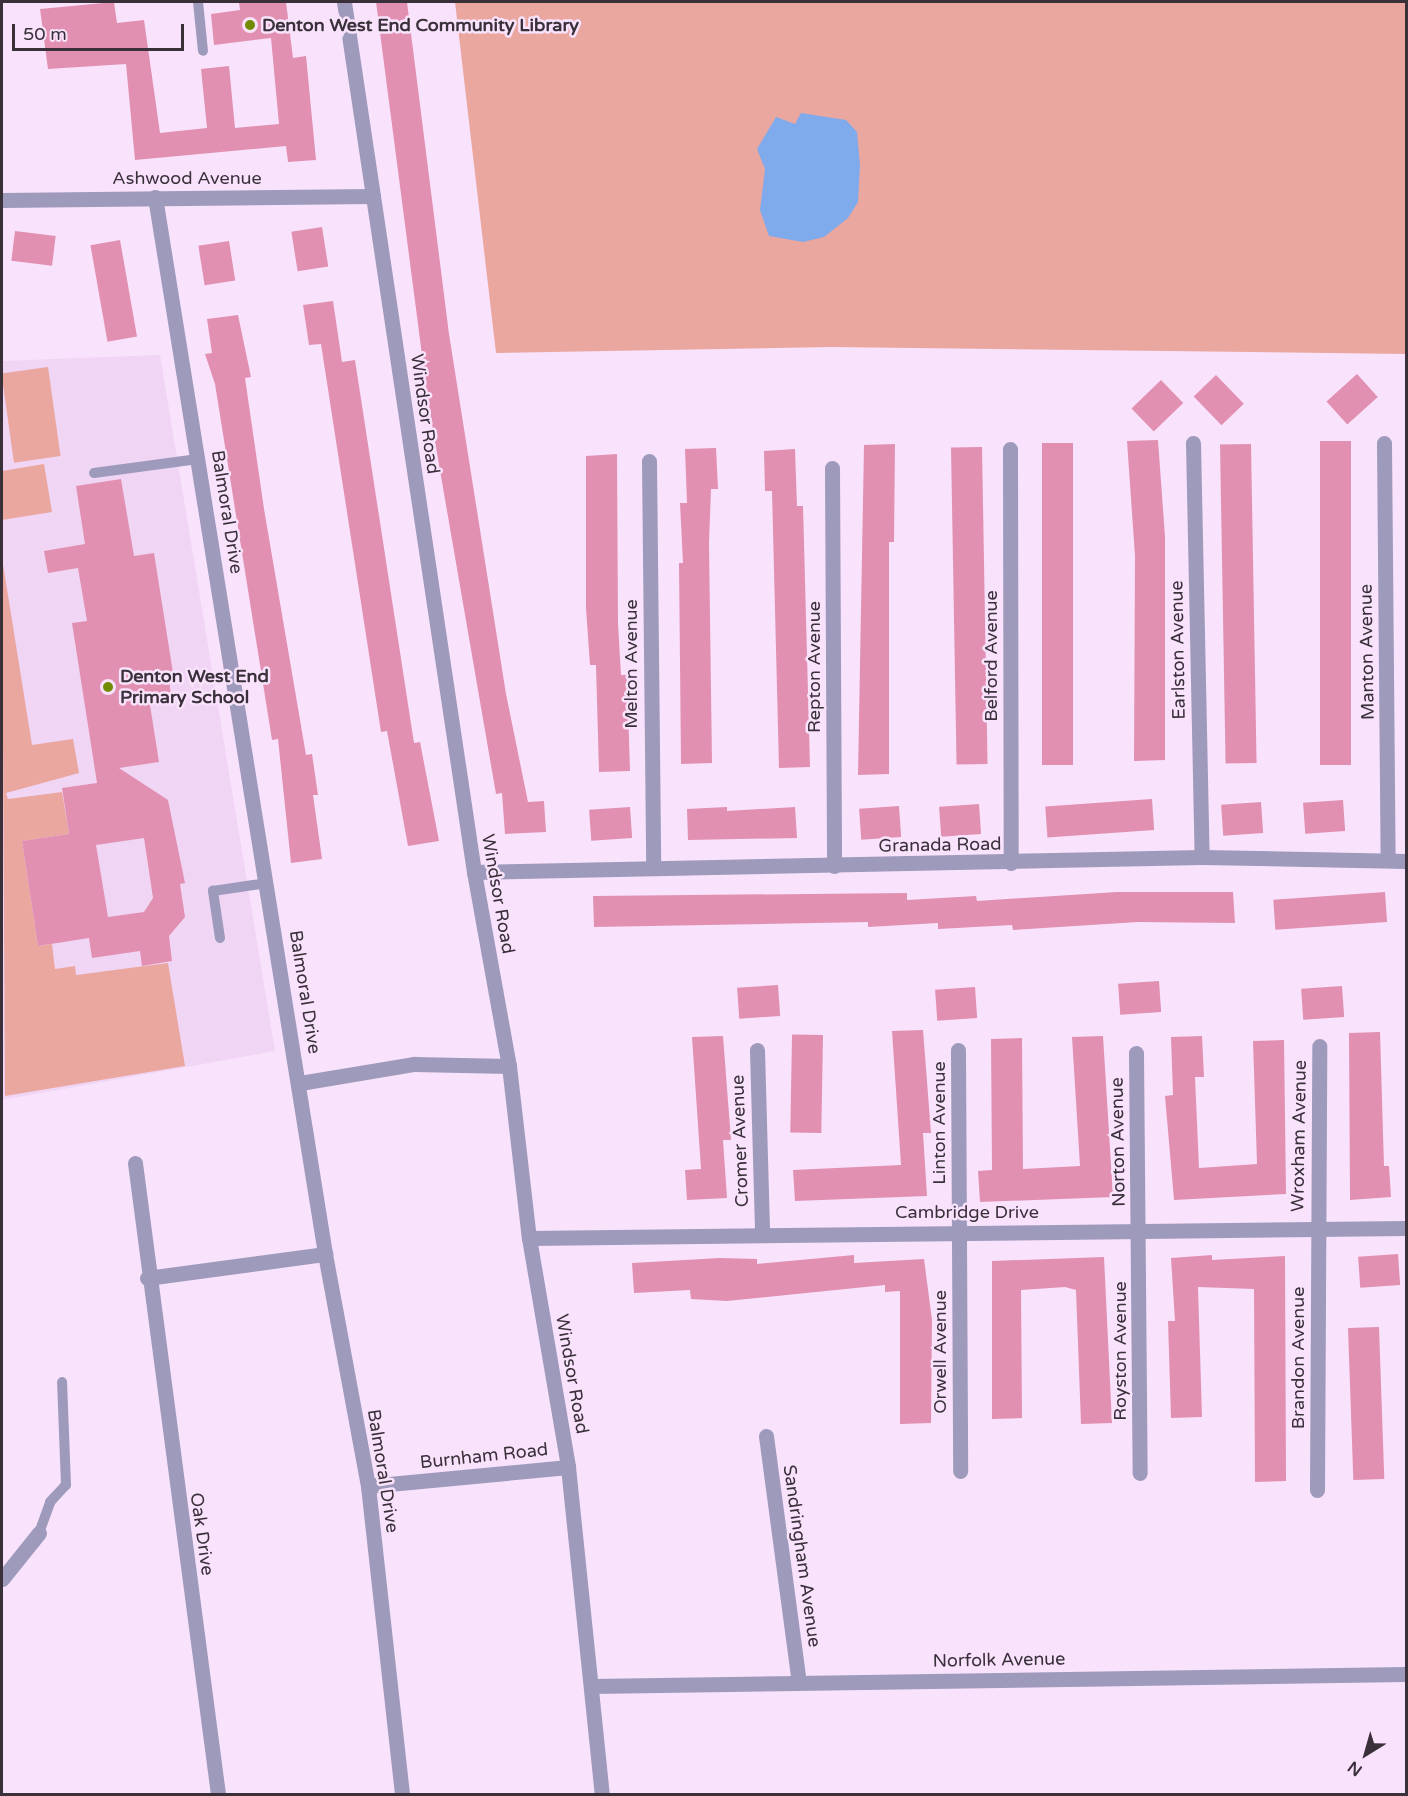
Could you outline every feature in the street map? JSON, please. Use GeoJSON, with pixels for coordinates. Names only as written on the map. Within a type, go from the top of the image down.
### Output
{"type":"FeatureCollection","features":[{"type":"Feature","properties":{"kind":"street","name":"Windsor Road"},"geometry":{"type":"LineString","coordinates":[[344,2],[474,872],[509,1066],[529,1238],[568,1467],[602,1794]]}},
{"type":"Feature","properties":{"kind":"street","name":"Ashwood Avenue"},"geometry":{"type":"LineString","coordinates":[[2,200],[373,196]]}},
{"type":"Feature","properties":{"kind":"street","name":"Balmoral Drive"},"geometry":{"type":"LineString","coordinates":[[155,197],[300,1083],[325,1254],[368,1486],[402,1794]]}},
{"type":"Feature","properties":{"kind":"street","name":"Earlston Avenue"},"geometry":{"type":"LineString","coordinates":[[1193,443],[1202,857]]}},
{"type":"Feature","properties":{"kind":"street","name":"Manton Avenue"},"geometry":{"type":"LineString","coordinates":[[1384,443],[1388,860]]}},
{"type":"Feature","properties":{"kind":"street","name":"Belford Avenue"},"geometry":{"type":"LineString","coordinates":[[1010,449],[1011,863]]}},
{"type":"Feature","properties":{"kind":"street","name":"Melton Avenue"},"geometry":{"type":"LineString","coordinates":[[649,461],[653,867]]}},
{"type":"Feature","properties":{"kind":"street","name":"Repton Avenue"},"geometry":{"type":"LineString","coordinates":[[832,468],[834,866]]}},
{"type":"Feature","properties":{"kind":"street","name":"Granada Road"},"geometry":{"type":"LineString","coordinates":[[474,872],[653,867],[1011,863],[1202,857],[1407,861]]}},
{"type":"Feature","properties":{"kind":"street","name":"Wroxham Avenue"},"geometry":{"type":"LineString","coordinates":[[1317,1227],[1320,1046]]}},
{"type":"Feature","properties":{"kind":"street","name":"Cromer Avenue"},"geometry":{"type":"LineString","coordinates":[[757,1050],[762,1231]]}},
{"type":"Feature","properties":{"kind":"street","name":"Linton Avenue"},"geometry":{"type":"LineString","coordinates":[[958,1050],[959,1232]]}},
{"type":"Feature","properties":{"kind":"street","name":"Norton Avenue"},"geometry":{"type":"LineString","coordinates":[[1136,1053],[1139,1229]]}},
{"type":"Feature","properties":{"kind":"street"},"geometry":{"type":"LineString","coordinates":[[300,1083],[414,1064],[509,1066]]}},
{"type":"Feature","properties":{"kind":"street","name":"Oak Drive"},"geometry":{"type":"LineString","coordinates":[[135,1162],[147,1278],[218,1794]]}},
{"type":"Feature","properties":{"kind":"street","name":"Cambridge Drive"},"geometry":{"type":"LineString","coordinates":[[529,1238],[762,1231],[959,1232],[1317,1227],[1407,1228]]}},
{"type":"Feature","properties":{"kind":"street","name":"Brandon Avenue"},"geometry":{"type":"LineString","coordinates":[[1317,1227],[1317,1490]]}},
{"type":"Feature","properties":{"kind":"street","name":"Royston Avenue"},"geometry":{"type":"LineString","coordinates":[[1139,1229],[1140,1473]]}},
{"type":"Feature","properties":{"kind":"street","name":"Orwell Avenue"},"geometry":{"type":"LineString","coordinates":[[959,1232],[960,1471]]}},
{"type":"Feature","properties":{"kind":"street"},"geometry":{"type":"LineString","coordinates":[[147,1278],[325,1254]]}},
{"type":"Feature","properties":{"kind":"street","name":"Sandringham Avenue"},"geometry":{"type":"LineString","coordinates":[[766,1436],[799,1682]]}},
{"type":"Feature","properties":{"kind":"street","name":"Burnham Road"},"geometry":{"type":"LineString","coordinates":[[368,1486],[568,1467]]}},
{"type":"Feature","properties":{"kind":"street"},"geometry":{"type":"LineString","coordinates":[[2,1579],[39,1533]]}},
{"type":"Feature","properties":{"kind":"street","name":"Norfolk Avenue"},"geometry":{"type":"LineString","coordinates":[[591,1686],[1407,1674]]}},
{"type":"Feature","properties":{"kind":"lane"},"geometry":{"type":"LineString","coordinates":[[198,2],[203,51]]}},
{"type":"Feature","properties":{"kind":"lane"},"geometry":{"type":"LineString","coordinates":[[94,473],[198,459]]}},
{"type":"Feature","properties":{"kind":"lane"},"geometry":{"type":"LineString","coordinates":[[220,938],[213,891],[267,883]]}},
{"type":"Feature","properties":{"kind":"lane"},"geometry":{"type":"LineString","coordinates":[[39,1533],[50,1503],[66,1485],[62,1382]]}},
{"type":"Feature","properties":{"kind":"shaded area"},"geometry":{"type":"Polygon","coordinates":[[[455,2],[1406,2],[1406,354],[831,347],[496,353],[455,2]]]}},
{"type":"Feature","properties":{"kind":"shaded area","name":"Denton West End Primary School"},"geometry":{"type":"Polygon","coordinates":[[[160,355],[275,1051],[2,1100],[2,361],[160,355]]]}},
{"type":"Feature","properties":{"kind":"shaded area"},"geometry":{"type":"Polygon","coordinates":[[[48,367],[61,456],[14,463],[2,373],[48,367]]]}},
{"type":"Feature","properties":{"kind":"shaded area"},"geometry":{"type":"Polygon","coordinates":[[[44,464],[52,512],[2,520],[2,471],[44,464]]]}},
{"type":"Feature","properties":{"kind":"shaded area"},"geometry":{"type":"Polygon","coordinates":[[[2,558],[32,745],[73,739],[79,773],[6,793],[8,799],[62,792],[69,834],[22,841],[38,946],[52,944],[55,969],[75,966],[76,975],[168,963],[185,1066],[5,1096],[5,1101],[2,558]]]}},
{"type":"Feature","properties":{"kind":"water"},"geometry":{"type":"Polygon","coordinates":[[[801,113],[846,120],[857,132],[860,165],[858,202],[848,218],[824,237],[803,242],[769,236],[760,210],[765,169],[757,149],[776,117],[795,124],[801,113]]]}},
{"type":"Feature","properties":{"kind":"building"},"geometry":{"type":"Polygon","coordinates":[[[114,2],[117,23],[144,20],[160,133],[207,128],[201,69],[229,66],[235,128],[279,124],[271,38],[214,45],[211,14],[240,10],[239,2],[286,2],[293,58],[306,56],[316,160],[288,162],[286,146],[135,160],[126,64],[48,69],[40,9],[114,2]]]}},
{"type":"Feature","properties":{"kind":"building"},"geometry":{"type":"Polygon","coordinates":[[[376,2],[407,2],[449,334],[506,694],[528,802],[544,801],[546,832],[505,834],[502,793],[496,794],[428,401],[376,2]]]}},
{"type":"Feature","properties":{"kind":"building"},"geometry":{"type":"Polygon","coordinates":[[[322,227],[328,267],[298,271],[291,232],[322,227]]]}},
{"type":"Feature","properties":{"kind":"building"},"geometry":{"type":"Polygon","coordinates":[[[15,231],[56,236],[52,266],[11,261],[15,231]]]}},
{"type":"Feature","properties":{"kind":"building"},"geometry":{"type":"Polygon","coordinates":[[[120,240],[137,337],[107,342],[90,245],[120,240]]]}},
{"type":"Feature","properties":{"kind":"building"},"geometry":{"type":"Polygon","coordinates":[[[229,241],[235,281],[205,285],[198,246],[229,241]]]}},
{"type":"Feature","properties":{"kind":"building"},"geometry":{"type":"Polygon","coordinates":[[[333,301],[342,362],[355,360],[414,743],[420,742],[439,841],[408,846],[387,731],[381,732],[321,344],[309,345],[303,305],[333,301]]]}},
{"type":"Feature","properties":{"kind":"building"},"geometry":{"type":"Polygon","coordinates":[[[238,315],[251,377],[245,378],[264,509],[306,755],[312,754],[318,795],[313,795],[322,859],[291,863],[278,739],[272,740],[215,384],[205,354],[212,353],[207,319],[238,315]]]}},
{"type":"Feature","properties":{"kind":"building"},"geometry":{"type":"Polygon","coordinates":[[[1357,374],[1378,397],[1347,424],[1327,401],[1357,374]]]}},
{"type":"Feature","properties":{"kind":"building"},"geometry":{"type":"Polygon","coordinates":[[[1216,375],[1244,404],[1221,425],[1194,397],[1216,375]]]}},
{"type":"Feature","properties":{"kind":"building"},"geometry":{"type":"Polygon","coordinates":[[[1161,380],[1183,403],[1154,431],[1132,408],[1161,380]]]}},
{"type":"Feature","properties":{"kind":"building"},"geometry":{"type":"Polygon","coordinates":[[[1158,440],[1165,537],[1165,760],[1134,761],[1135,556],[1127,441],[1158,440]]]}},
{"type":"Feature","properties":{"kind":"building"},"geometry":{"type":"Polygon","coordinates":[[[1320,441],[1351,441],[1351,765],[1320,765],[1320,441]]]}},
{"type":"Feature","properties":{"kind":"building"},"geometry":{"type":"Polygon","coordinates":[[[1042,443],[1073,443],[1073,765],[1042,765],[1042,443]]]}},
{"type":"Feature","properties":{"kind":"building"},"geometry":{"type":"Polygon","coordinates":[[[895,444],[894,542],[889,542],[889,774],[858,775],[864,445],[895,444]]]}},
{"type":"Feature","properties":{"kind":"building"},"geometry":{"type":"Polygon","coordinates":[[[1251,444],[1257,763],[1226,763],[1220,445],[1251,444]]]}},
{"type":"Feature","properties":{"kind":"building"},"geometry":{"type":"Polygon","coordinates":[[[982,447],[988,764],[957,764],[951,448],[982,447]]]}},
{"type":"Feature","properties":{"kind":"building"},"geometry":{"type":"Polygon","coordinates":[[[716,448],[718,489],[711,489],[709,543],[712,763],[681,764],[679,563],[683,563],[680,503],[687,503],[685,449],[716,448]]]}},
{"type":"Feature","properties":{"kind":"building"},"geometry":{"type":"Polygon","coordinates":[[[795,449],[797,506],[803,506],[810,767],[779,768],[772,491],[765,491],[764,451],[795,449]]]}},
{"type":"Feature","properties":{"kind":"building"},"geometry":{"type":"Polygon","coordinates":[[[617,454],[618,623],[621,675],[627,675],[630,771],[599,772],[596,665],[590,665],[586,608],[586,456],[617,454]]]}},
{"type":"Feature","properties":{"kind":"building"},"geometry":{"type":"Polygon","coordinates":[[[121,479],[134,556],[154,553],[174,679],[169,680],[172,702],[150,705],[159,762],[119,768],[168,800],[185,883],[180,884],[185,917],[169,936],[172,961],[142,966],[140,951],[92,958],[89,938],[38,946],[22,841],[69,834],[62,788],[97,783],[72,623],[87,621],[78,568],[48,573],[44,551],[85,544],[76,486],[121,479]],[[144,838],[96,845],[108,917],[144,912],[153,898],[144,838]]]}},
{"type":"Feature","properties":{"kind":"building"},"geometry":{"type":"Polygon","coordinates":[[[1152,799],[1154,830],[1047,837],[1045,806],[1152,799]]]}},
{"type":"Feature","properties":{"kind":"building"},"geometry":{"type":"Polygon","coordinates":[[[1343,800],[1345,831],[1305,834],[1303,803],[1343,800]]]}},
{"type":"Feature","properties":{"kind":"building"},"geometry":{"type":"Polygon","coordinates":[[[1261,802],[1263,833],[1223,836],[1221,805],[1261,802]]]}},
{"type":"Feature","properties":{"kind":"building"},"geometry":{"type":"Polygon","coordinates":[[[979,804],[981,834],[941,837],[939,807],[979,804]]]}},
{"type":"Feature","properties":{"kind":"building"},"geometry":{"type":"Polygon","coordinates":[[[899,806],[901,837],[861,840],[859,809],[899,806]]]}},
{"type":"Feature","properties":{"kind":"building"},"geometry":{"type":"Polygon","coordinates":[[[630,807],[632,838],[591,841],[589,810],[630,807]]]}},
{"type":"Feature","properties":{"kind":"building"},"geometry":{"type":"Polygon","coordinates":[[[727,807],[727,811],[795,807],[797,838],[688,840],[687,809],[727,807]]]}},
{"type":"Feature","properties":{"kind":"building"},"geometry":{"type":"Polygon","coordinates":[[[1117,892],[1233,892],[1235,923],[1138,922],[1013,930],[1012,925],[938,929],[938,923],[868,927],[868,922],[594,927],[593,896],[907,893],[907,900],[976,896],[977,901],[1117,892]]]}},
{"type":"Feature","properties":{"kind":"building"},"geometry":{"type":"Polygon","coordinates":[[[1385,892],[1387,922],[1275,930],[1273,900],[1385,892]]]}},
{"type":"Feature","properties":{"kind":"building"},"geometry":{"type":"Polygon","coordinates":[[[1159,981],[1161,1012],[1120,1015],[1118,984],[1159,981]]]}},
{"type":"Feature","properties":{"kind":"building"},"geometry":{"type":"Polygon","coordinates":[[[778,985],[780,1016],[739,1019],[737,988],[778,985]]]}},
{"type":"Feature","properties":{"kind":"building"},"geometry":{"type":"Polygon","coordinates":[[[1342,986],[1344,1017],[1303,1020],[1301,989],[1342,986]]]}},
{"type":"Feature","properties":{"kind":"building"},"geometry":{"type":"Polygon","coordinates":[[[975,987],[977,1018],[937,1021],[935,990],[975,987]]]}},
{"type":"Feature","properties":{"kind":"building"},"geometry":{"type":"Polygon","coordinates":[[[923,1030],[931,1133],[923,1133],[927,1196],[795,1201],[793,1170],[901,1165],[892,1031],[923,1030]]]}},
{"type":"Feature","properties":{"kind":"building"},"geometry":{"type":"Polygon","coordinates":[[[1380,1032],[1384,1166],[1389,1166],[1391,1197],[1350,1200],[1349,1033],[1380,1032]]]}},
{"type":"Feature","properties":{"kind":"building"},"geometry":{"type":"Polygon","coordinates":[[[792,1034],[823,1035],[821,1133],[790,1132],[792,1034]]]}},
{"type":"Feature","properties":{"kind":"building"},"geometry":{"type":"Polygon","coordinates":[[[723,1036],[731,1140],[723,1140],[727,1198],[687,1200],[685,1170],[701,1169],[692,1037],[723,1036]]]}},
{"type":"Feature","properties":{"kind":"building"},"geometry":{"type":"Polygon","coordinates":[[[1103,1036],[1113,1197],[980,1202],[978,1171],[992,1170],[991,1039],[1022,1038],[1023,1169],[1080,1166],[1072,1037],[1103,1036]]]}},
{"type":"Feature","properties":{"kind":"building"},"geometry":{"type":"Polygon","coordinates":[[[1202,1036],[1204,1077],[1195,1077],[1199,1168],[1257,1164],[1253,1041],[1284,1040],[1286,1194],[1174,1200],[1165,1096],[1173,1095],[1171,1037],[1202,1036]]]}},
{"type":"Feature","properties":{"kind":"building"},"geometry":{"type":"Polygon","coordinates":[[[1398,1254],[1400,1285],[1360,1288],[1358,1257],[1398,1254]]]}},
{"type":"Feature","properties":{"kind":"building"},"geometry":{"type":"Polygon","coordinates":[[[854,1255],[854,1263],[924,1259],[932,1320],[931,1423],[900,1424],[900,1291],[885,1292],[885,1285],[727,1301],[691,1299],[690,1290],[634,1293],[632,1263],[720,1258],[757,1259],[757,1264],[854,1255]]]}},
{"type":"Feature","properties":{"kind":"building"},"geometry":{"type":"Polygon","coordinates":[[[1212,1255],[1212,1260],[1285,1256],[1286,1481],[1255,1482],[1254,1289],[1198,1287],[1202,1417],[1171,1418],[1168,1321],[1175,1321],[1171,1258],[1212,1255]]]}},
{"type":"Feature","properties":{"kind":"building"},"geometry":{"type":"Polygon","coordinates":[[[1104,1257],[1112,1423],[1081,1424],[1076,1290],[1065,1287],[1021,1290],[1022,1418],[992,1419],[992,1261],[1104,1257]]]}},
{"type":"Feature","properties":{"kind":"building"},"geometry":{"type":"Polygon","coordinates":[[[1379,1327],[1384,1479],[1353,1480],[1348,1328],[1379,1327]]]}},
{"type":"Feature","properties":{"kind":"place","name":"Denton West End Community Library"},"geometry":{"type":"Point","coordinates":[250,25]}},
{"type":"Feature","properties":{"kind":"place","name":"Denton West End Primary School"},"geometry":{"type":"Point","coordinates":[108,687]}}]}
